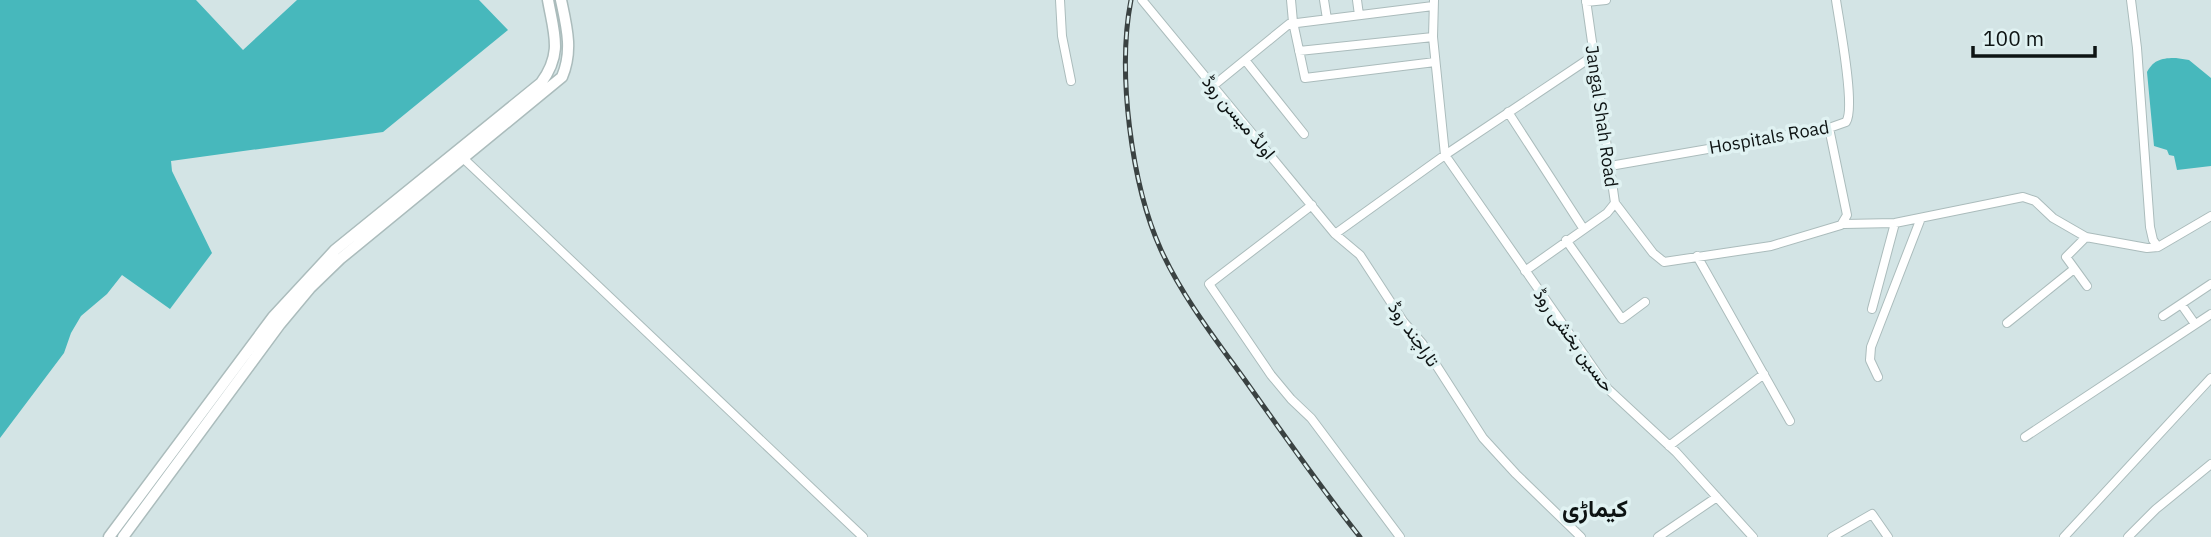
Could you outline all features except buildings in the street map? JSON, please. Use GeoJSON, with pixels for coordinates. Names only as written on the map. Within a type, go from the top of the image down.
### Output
{"type":"FeatureCollection","features":[{"type":"Feature","properties":{"kind":"main road"},"geometry":{"type":"LineString","coordinates":[[109,537],[273,317],[316,269],[335,250],[541,83],[555,61],[548,0]]}},
{"type":"Feature","properties":{"kind":"main road"},"geometry":{"type":"LineString","coordinates":[[123,537],[280,324],[310,288],[340,259],[562,78],[568,63],[569,43],[561,0]]}},
{"type":"Feature","properties":{"kind":"street"},"geometry":{"type":"LineString","coordinates":[[1060,0],[1062,36],[1071,80]]}},
{"type":"Feature","properties":{"kind":"street","name":"اولڈ میسن روڈ"},"geometry":{"type":"LineString","coordinates":[[1142,0],[1335,234]]}},
{"type":"Feature","properties":{"kind":"street"},"geometry":{"type":"LineString","coordinates":[[1291,0],[1302,74],[1308,79],[1435,62]]}},
{"type":"Feature","properties":{"kind":"street"},"geometry":{"type":"LineString","coordinates":[[1324,0],[1327,19]]}},
{"type":"Feature","properties":{"kind":"street"},"geometry":{"type":"LineString","coordinates":[[1357,0],[1359,15]]}},
{"type":"Feature","properties":{"kind":"street"},"geometry":{"type":"LineString","coordinates":[[1402,0],[1404,10]]}},
{"type":"Feature","properties":{"kind":"street"},"geometry":{"type":"LineString","coordinates":[[1586,1],[1606,0]]}},
{"type":"Feature","properties":{"kind":"street","name":"Hospitals Road"},"geometry":{"type":"LineString","coordinates":[[1610,166],[1829,128],[1846,122],[1850,116],[1850,94],[1836,0]]}},
{"type":"Feature","properties":{"kind":"street"},"geometry":{"type":"LineString","coordinates":[[2131,0],[2150,227],[2158,247]]}},
{"type":"Feature","properties":{"kind":"street","name":"Jangal Shah Road"},"geometry":{"type":"LineString","coordinates":[[1525,271],[1607,213],[1615,203],[1586,1]]}},
{"type":"Feature","properties":{"kind":"street"},"geometry":{"type":"LineString","coordinates":[[1213,86],[1293,22],[1404,10],[1433,3],[1433,37],[1445,155]]}},
{"type":"Feature","properties":{"kind":"street"},"geometry":{"type":"LineString","coordinates":[[1299,51],[1433,37]]}},
{"type":"Feature","properties":{"kind":"street"},"geometry":{"type":"LineString","coordinates":[[1335,234],[1445,155],[1593,56]]}},
{"type":"Feature","properties":{"kind":"street"},"geometry":{"type":"LineString","coordinates":[[1245,60],[1304,134]]}},
{"type":"Feature","properties":{"kind":"street"},"geometry":{"type":"LineString","coordinates":[[1508,112],[1583,228]]}},
{"type":"Feature","properties":{"kind":"street"},"geometry":{"type":"LineString","coordinates":[[1829,128],[1847,215],[1843,223]]}},
{"type":"Feature","properties":{"kind":"street","name":"حسین بخشی روڈ"},"geometry":{"type":"LineString","coordinates":[[1445,155],[1608,389],[1669,446],[1753,537]]}},
{"type":"Feature","properties":{"kind":"street"},"geometry":{"type":"LineString","coordinates":[[464,159],[863,537]]}},
{"type":"Feature","properties":{"kind":"street"},"geometry":{"type":"LineString","coordinates":[[1615,203],[1658,259],[1664,262],[1771,246],[1843,223],[1895,223],[2028,197],[2053,218],[2086,237],[2147,248],[2158,247],[2211,216]]}},
{"type":"Feature","properties":{"kind":"street"},"geometry":{"type":"LineString","coordinates":[[1312,205],[1209,284],[1271,375],[1311,418],[1400,537]]}},
{"type":"Feature","properties":{"kind":"street"},"geometry":{"type":"LineString","coordinates":[[1878,377],[1870,360],[1871,347],[1921,218]]}},
{"type":"Feature","properties":{"kind":"street"},"geometry":{"type":"LineString","coordinates":[[1872,309],[1895,223]]}},
{"type":"Feature","properties":{"kind":"street","name":"تاراچند روڈ"},"geometry":{"type":"LineString","coordinates":[[1335,234],[1360,255],[1403,321],[1422,343],[1483,438],[1581,537]]}},
{"type":"Feature","properties":{"kind":"street"},"geometry":{"type":"LineString","coordinates":[[2086,237],[2066,257],[2087,286]]}},
{"type":"Feature","properties":{"kind":"street"},"geometry":{"type":"LineString","coordinates":[[1566,240],[1622,319],[1645,302]]}},
{"type":"Feature","properties":{"kind":"street"},"geometry":{"type":"LineString","coordinates":[[1697,256],[1790,421]]}},
{"type":"Feature","properties":{"kind":"street"},"geometry":{"type":"LineString","coordinates":[[2007,323],[2074,269]]}},
{"type":"Feature","properties":{"kind":"street"},"geometry":{"type":"LineString","coordinates":[[2163,316],[2211,284]]}},
{"type":"Feature","properties":{"kind":"street"},"geometry":{"type":"LineString","coordinates":[[2181,304],[2195,324]]}},
{"type":"Feature","properties":{"kind":"street"},"geometry":{"type":"LineString","coordinates":[[2025,437],[2211,314]]}},
{"type":"Feature","properties":{"kind":"street"},"geometry":{"type":"LineString","coordinates":[[1669,446],[1764,374]]}},
{"type":"Feature","properties":{"kind":"street"},"geometry":{"type":"LineString","coordinates":[[2064,537],[2211,378]]}},
{"type":"Feature","properties":{"kind":"street"},"geometry":{"type":"LineString","coordinates":[[2128,537],[2156,509],[2211,464]]}},
{"type":"Feature","properties":{"kind":"street"},"geometry":{"type":"LineString","coordinates":[[1657,537],[1717,497]]}},
{"type":"Feature","properties":{"kind":"street"},"geometry":{"type":"LineString","coordinates":[[1832,537],[1872,514],[1888,537]]}},
{"type":"Feature","properties":{"kind":"water"},"geometry":{"type":"Polygon","coordinates":[[[0,0],[196,0],[243,50],[297,0],[479,0],[508,30],[383,132],[171,161],[172,171],[212,253],[170,309],[122,275],[107,294],[81,316],[64,353],[0,438],[0,0]]]}},
{"type":"Feature","properties":{"kind":"water"},"geometry":{"type":"Polygon","coordinates":[[[2159,60],[2189,60],[2211,78],[2211,166],[2177,170],[2174,156],[2169,155],[2167,150],[2154,146],[2147,72],[2159,60]]]}},
{"type":"Feature","properties":{"kind":"railway"},"geometry":{"type":"LineString","coordinates":[[1131,0],[1126,60],[1130,127],[1142,193],[1161,250],[1179,285],[1201,318],[1302,461],[1360,537]]}},
{"type":"Feature","properties":{"kind":"district","name":"کیماڑی"},"geometry":{"type":"Point","coordinates":[1595,508]}}]}
